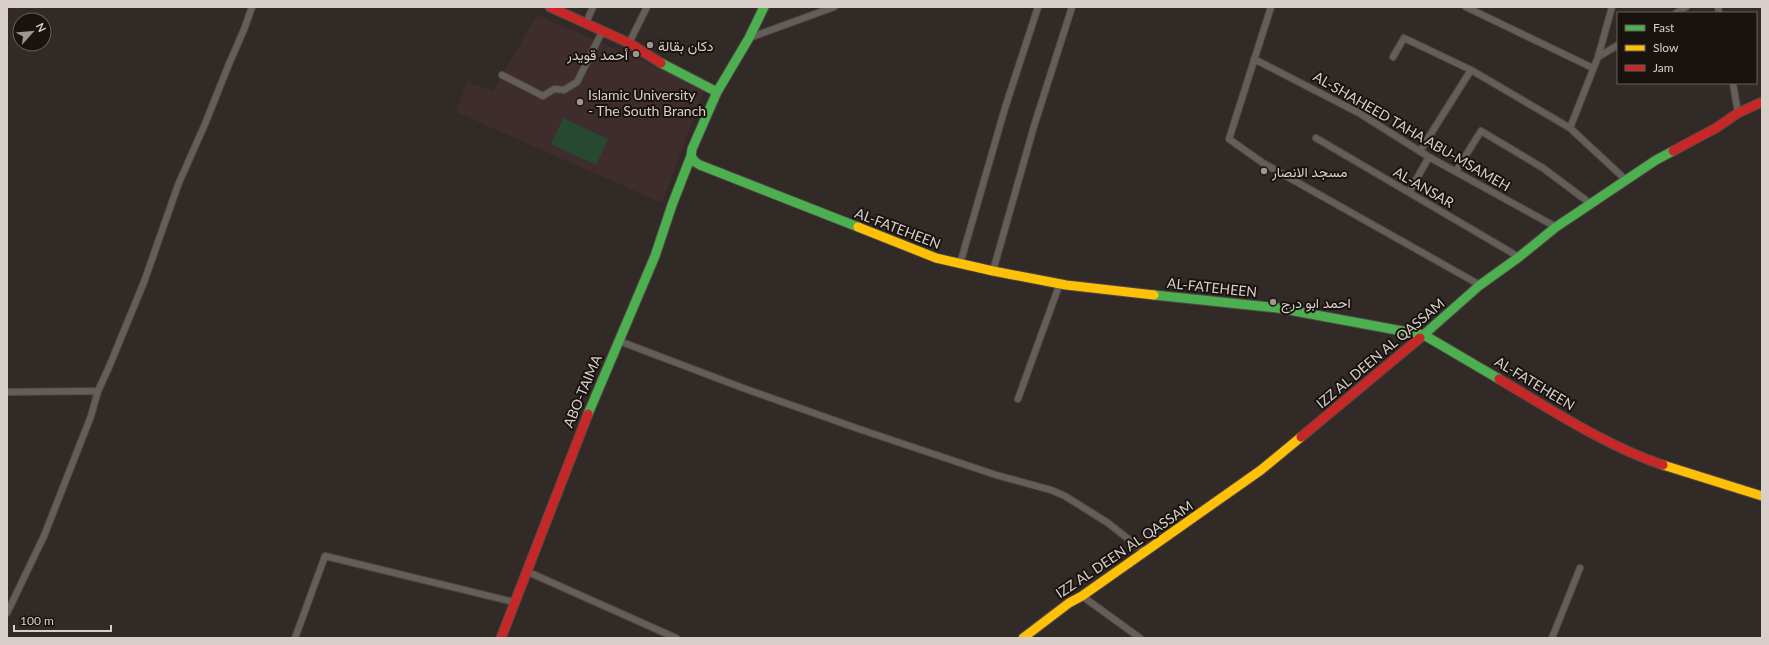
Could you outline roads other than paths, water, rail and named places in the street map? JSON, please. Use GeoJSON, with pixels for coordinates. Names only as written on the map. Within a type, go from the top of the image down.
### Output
{"type":"FeatureCollection","features":[{"type":"Feature","properties":{"kind":"street"},"geometry":{"type":"LineString","coordinates":[[7,613],[44,536],[91,416],[98,391],[144,282],[178,185],[205,124],[252,7]]}},
{"type":"Feature","properties":{"kind":"street"},"geometry":{"type":"LineString","coordinates":[[550,7],[629,43],[669,68],[717,92]]}},
{"type":"Feature","properties":{"kind":"street"},"geometry":{"type":"LineString","coordinates":[[586,23],[592,7]]}},
{"type":"Feature","properties":{"kind":"street"},"geometry":{"type":"LineString","coordinates":[[629,43],[646,7]]}},
{"type":"Feature","properties":{"kind":"street","name":"ABO-TAIMA"},"geometry":{"type":"LineString","coordinates":[[501,638],[581,430],[656,256],[672,205],[691,156],[692,149],[717,92],[749,38],[764,7]]}},
{"type":"Feature","properties":{"kind":"street"},"geometry":{"type":"LineString","coordinates":[[749,38],[834,7]]}},
{"type":"Feature","properties":{"kind":"street"},"geometry":{"type":"LineString","coordinates":[[960,264],[1005,108],[1038,7]]}},
{"type":"Feature","properties":{"kind":"street"},"geometry":{"type":"LineString","coordinates":[[993,272],[1034,126],[1072,7]]}},
{"type":"Feature","properties":{"kind":"street"},"geometry":{"type":"LineString","coordinates":[[1271,7],[1229,139],[1263,163],[1480,285]]}},
{"type":"Feature","properties":{"kind":"street"},"geometry":{"type":"LineString","coordinates":[[1466,7],[1593,68]]}},
{"type":"Feature","properties":{"kind":"street"},"geometry":{"type":"LineString","coordinates":[[1570,128],[1598,57],[1612,7]]}},
{"type":"Feature","properties":{"kind":"street"},"geometry":{"type":"LineString","coordinates":[[502,76],[543,96],[554,89],[564,90],[577,82],[603,30]]}},
{"type":"Feature","properties":{"kind":"street"},"geometry":{"type":"LineString","coordinates":[[1393,57],[1404,38],[1471,70],[1570,128],[1626,180]]}},
{"type":"Feature","properties":{"kind":"street"},"geometry":{"type":"LineString","coordinates":[[1598,57],[1617,46]]}},
{"type":"Feature","properties":{"kind":"street","name":"AL-SHAHEED TAHA ABU-MSAMEH"},"geometry":{"type":"LineString","coordinates":[[1254,59],[1359,113],[1429,157],[1556,227]]}},
{"type":"Feature","properties":{"kind":"street"},"geometry":{"type":"LineString","coordinates":[[1420,151],[1471,70]]}},
{"type":"Feature","properties":{"kind":"street"},"geometry":{"type":"LineString","coordinates":[[1732,84],[1738,113]]}},
{"type":"Feature","properties":{"kind":"street","name":"IZZ AL DEEN AL QASSAM"},"geometry":{"type":"LineString","coordinates":[[1023,638],[1069,603],[1082,596],[1262,470],[1424,335],[1480,285],[1519,257],[1556,227],[1656,160],[1716,128],[1738,113],[1762,102]]}},
{"type":"Feature","properties":{"kind":"street"},"geometry":{"type":"LineString","coordinates":[[1456,171],[1480,131],[1543,168],[1591,204]]}},
{"type":"Feature","properties":{"kind":"street","name":"AL-ANSAR"},"geometry":{"type":"LineString","coordinates":[[1316,138],[1519,257]]}},
{"type":"Feature","properties":{"kind":"street","name":"AL-FATEHEEN"},"geometry":{"type":"LineString","coordinates":[[691,156],[700,166],[930,256],[960,264],[993,272],[1060,283],[1278,308],[1424,335],[1566,418],[1638,457],[1762,496]]}},
{"type":"Feature","properties":{"kind":"street"},"geometry":{"type":"LineString","coordinates":[[1408,192],[1429,157]]}},
{"type":"Feature","properties":{"kind":"street"},"geometry":{"type":"LineString","coordinates":[[1018,399],[1060,283]]}},
{"type":"Feature","properties":{"kind":"street"},"geometry":{"type":"LineString","coordinates":[[619,341],[743,388],[859,429],[996,475],[1051,490],[1065,496],[1108,523],[1145,552]]}},
{"type":"Feature","properties":{"kind":"street"},"geometry":{"type":"LineString","coordinates":[[7,392],[98,391]]}},
{"type":"Feature","properties":{"kind":"street"},"geometry":{"type":"LineString","coordinates":[[295,638],[325,556],[514,602]]}},
{"type":"Feature","properties":{"kind":"street"},"geometry":{"type":"LineString","coordinates":[[1552,638],[1580,568]]}},
{"type":"Feature","properties":{"kind":"street"},"geometry":{"type":"LineString","coordinates":[[526,571],[676,638]]}},
{"type":"Feature","properties":{"kind":"street"},"geometry":{"type":"LineString","coordinates":[[1082,596],[1140,638]]}},
{"type":"Feature","properties":{"kind":"place","name":"دكان بقالة"},"geometry":{"type":"Point","coordinates":[650,45]}},
{"type":"Feature","properties":{"kind":"place","name":"أحمد قويدر"},"geometry":{"type":"Point","coordinates":[636,54]}},
{"type":"Feature","properties":{"kind":"place","name":"Islamic University - The South Branch"},"geometry":{"type":"Point","coordinates":[580,102]}},
{"type":"Feature","properties":{"kind":"place","name":"مسجد الانصار"},"geometry":{"type":"Point","coordinates":[1264,171]}},
{"type":"Feature","properties":{"kind":"place","name":"احمد ابو درج"},"geometry":{"type":"Point","coordinates":[1273,302]}}]}
